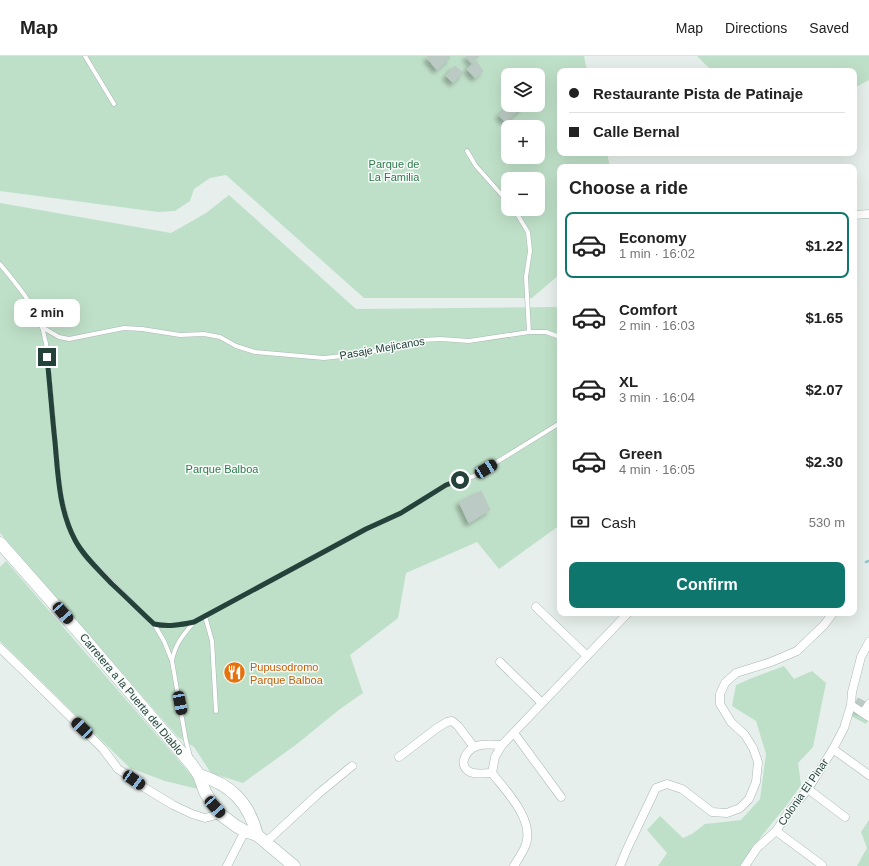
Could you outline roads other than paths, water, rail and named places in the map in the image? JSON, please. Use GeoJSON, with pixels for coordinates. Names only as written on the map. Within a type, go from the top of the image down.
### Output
{"type":"FeatureCollection","features":[{"type":"Feature","properties":{"kind":"main road","name":"Carretera a la Puerta del Diablo"},"geometry":{"type":"LineString","coordinates":[[0,543],[83,637],[196,770],[205,792],[220,814],[245,831],[261,839],[294,866]]}},
{"type":"Feature","properties":{"kind":"main road","name":"Carretera a la Puerta del Diablo"},"geometry":{"type":"LineString","coordinates":[[196,770],[218,781],[238,796],[252,817],[261,839]]}},
{"type":"Feature","properties":{"kind":"street"},"geometry":{"type":"LineString","coordinates":[[857,215],[869,214]]}},
{"type":"Feature","properties":{"kind":"street"},"geometry":{"type":"LineString","coordinates":[[536,607],[587,656]]}},
{"type":"Feature","properties":{"kind":"street"},"geometry":{"type":"LineString","coordinates":[[514,866],[526,843],[527,827],[519,808],[492,773],[495,757],[502,745],[625,616]]}},
{"type":"Feature","properties":{"kind":"street"},"geometry":{"type":"LineString","coordinates":[[620,866],[656,788],[667,784],[682,789],[712,812],[727,813],[740,808],[749,799],[756,782],[758,762],[753,748],[745,735],[731,722],[720,704],[720,694],[725,683],[736,673],[797,651],[824,625],[831,616]]}},
{"type":"Feature","properties":{"kind":"street","name":"Colonia El Pinar"},"geometry":{"type":"LineString","coordinates":[[745,866],[757,848],[776,831],[788,813],[808,789],[833,749],[844,728],[851,705],[852,692],[861,657],[869,642]]}},
{"type":"Feature","properties":{"kind":"street"},"geometry":{"type":"LineString","coordinates":[[0,648],[103,749],[118,769],[145,788],[192,814],[205,818],[220,814]]}},
{"type":"Feature","properties":{"kind":"street"},"geometry":{"type":"LineString","coordinates":[[500,662],[542,703]]}},
{"type":"Feature","properties":{"kind":"street"},"geometry":{"type":"LineString","coordinates":[[851,705],[866,715],[869,704]]}},
{"type":"Feature","properties":{"kind":"street"},"geometry":{"type":"LineString","coordinates":[[399,757],[447,722],[452,722],[458,726],[474,747]]}},
{"type":"Feature","properties":{"kind":"street"},"geometry":{"type":"LineString","coordinates":[[514,733],[561,797]]}},
{"type":"Feature","properties":{"kind":"street"},"geometry":{"type":"LineString","coordinates":[[492,773],[477,774],[469,771],[464,766],[463,760],[474,747],[478,745],[502,745]]}},
{"type":"Feature","properties":{"kind":"street"},"geometry":{"type":"LineString","coordinates":[[833,749],[869,775]]}},
{"type":"Feature","properties":{"kind":"street"},"geometry":{"type":"LineString","coordinates":[[261,839],[352,766]]}},
{"type":"Feature","properties":{"kind":"street"},"geometry":{"type":"LineString","coordinates":[[808,789],[845,817]]}},
{"type":"Feature","properties":{"kind":"street"},"geometry":{"type":"LineString","coordinates":[[227,866],[245,831]]}},
{"type":"Feature","properties":{"kind":"street"},"geometry":{"type":"LineString","coordinates":[[776,831],[822,865]]}},
{"type":"Feature","properties":{"kind":"lane"},"geometry":{"type":"LineString","coordinates":[[84,56],[114,104]]}},
{"type":"Feature","properties":{"kind":"lane"},"geometry":{"type":"LineString","coordinates":[[467,151],[476,166],[501,194]]}},
{"type":"Feature","properties":{"kind":"lane"},"geometry":{"type":"LineString","coordinates":[[518,216],[528,232],[530,251],[526,277],[529,332]]}},
{"type":"Feature","properties":{"kind":"lane"},"geometry":{"type":"LineString","coordinates":[[0,264],[18,286],[42,327],[46,343],[61,497],[75,540],[83,553],[94,565],[154,624],[164,641],[172,661],[186,741],[196,770]]}},
{"type":"Feature","properties":{"kind":"lane","name":"Pasaje Mejicanos"},"geometry":{"type":"LineString","coordinates":[[42,327],[59,337],[70,339],[124,328],[142,329],[180,335],[204,334],[220,337],[236,346],[255,352],[324,358],[352,355],[390,348],[421,340],[441,339],[469,341],[529,332],[546,332],[557,336]]}},
{"type":"Feature","properties":{"kind":"lane"},"geometry":{"type":"LineString","coordinates":[[154,624],[172,626],[194,622],[366,529],[401,513],[446,485],[474,476],[557,425]]}},
{"type":"Feature","properties":{"kind":"lane"},"geometry":{"type":"LineString","coordinates":[[205,616],[212,641],[216,711]]}},
{"type":"Feature","properties":{"kind":"lane"},"geometry":{"type":"LineString","coordinates":[[172,661],[174,650],[178,642],[194,622]]}},
{"type":"Feature","properties":{"kind":"place","name":"Pupusodromo Parque Balboa"},"geometry":{"type":"Point","coordinates":[235,673]}},
{"type":"Feature","properties":{"kind":"park label","name":"Parque de La Familia"},"geometry":{"type":"Point","coordinates":[394,170]}},
{"type":"Feature","properties":{"kind":"park label","name":"Parque Balboa"},"geometry":{"type":"Point","coordinates":[222,469]}}]}
